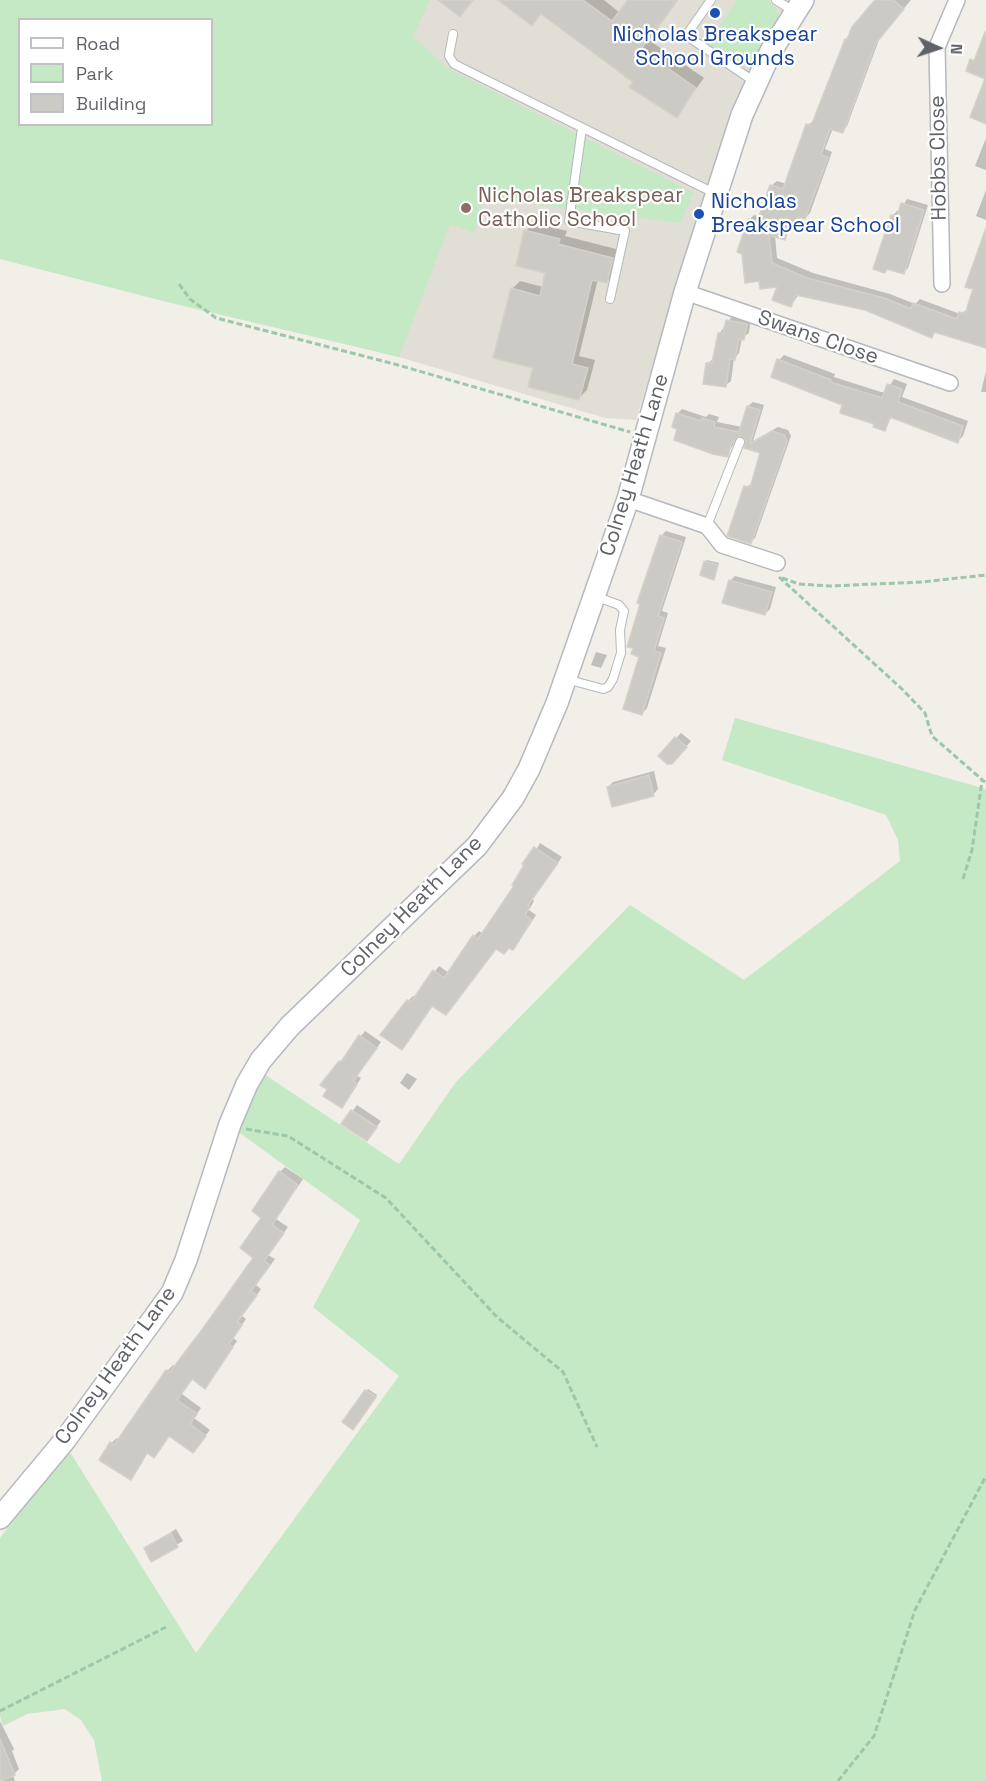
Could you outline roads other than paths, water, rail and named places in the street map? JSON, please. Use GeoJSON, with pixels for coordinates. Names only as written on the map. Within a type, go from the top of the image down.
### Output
{"type":"FeatureCollection","features":[{"type":"Feature","properties":{"kind":"street","name":"Hobbs Close"},"geometry":{"type":"LineString","coordinates":[[942,284],[937,47],[957,0]]}},
{"type":"Feature","properties":{"kind":"street","name":"Colney Heath Lane"},"geometry":{"type":"LineString","coordinates":[[0,1518],[64,1440],[172,1293],[186,1260],[231,1124],[247,1084],[274,1041],[455,869],[496,821],[530,769],[566,678],[628,499],[685,292],[755,82],[799,6]]}},
{"type":"Feature","properties":{"kind":"street","name":"Swans Close"},"geometry":{"type":"LineString","coordinates":[[685,292],[950,383]]}},
{"type":"Feature","properties":{"kind":"street"},"geometry":{"type":"LineString","coordinates":[[628,499],[707,526],[722,545],[778,570]]}},
{"type":"Feature","properties":{"kind":"lane"},"geometry":{"type":"LineString","coordinates":[[711,0],[690,30],[690,38],[755,82]]}},
{"type":"Feature","properties":{"kind":"lane"},"geometry":{"type":"LineString","coordinates":[[776,0],[799,6]]}},
{"type":"Feature","properties":{"kind":"lane"},"geometry":{"type":"LineString","coordinates":[[453,34],[449,56],[454,64],[716,194]]}},
{"type":"Feature","properties":{"kind":"lane"},"geometry":{"type":"LineString","coordinates":[[582,128],[569,221],[625,231],[610,299]]}},
{"type":"Feature","properties":{"kind":"lane"},"geometry":{"type":"LineString","coordinates":[[707,526],[740,442]]}},
{"type":"Feature","properties":{"kind":"lane"},"geometry":{"type":"LineString","coordinates":[[566,678],[603,689],[608,687],[613,679],[621,653],[620,630],[624,611],[620,605],[594,596]]}},
{"type":"Feature","properties":{"kind":"place","name":"Nicholas Breakspear School Grounds"},"geometry":{"type":"Point","coordinates":[715,13]}},
{"type":"Feature","properties":{"kind":"place","name":"Nicholas Breakspear Catholic School"},"geometry":{"type":"Point","coordinates":[466,208]}},
{"type":"Feature","properties":{"kind":"place","name":"Nicholas Breakspear School"},"geometry":{"type":"Point","coordinates":[699,214]}}]}
